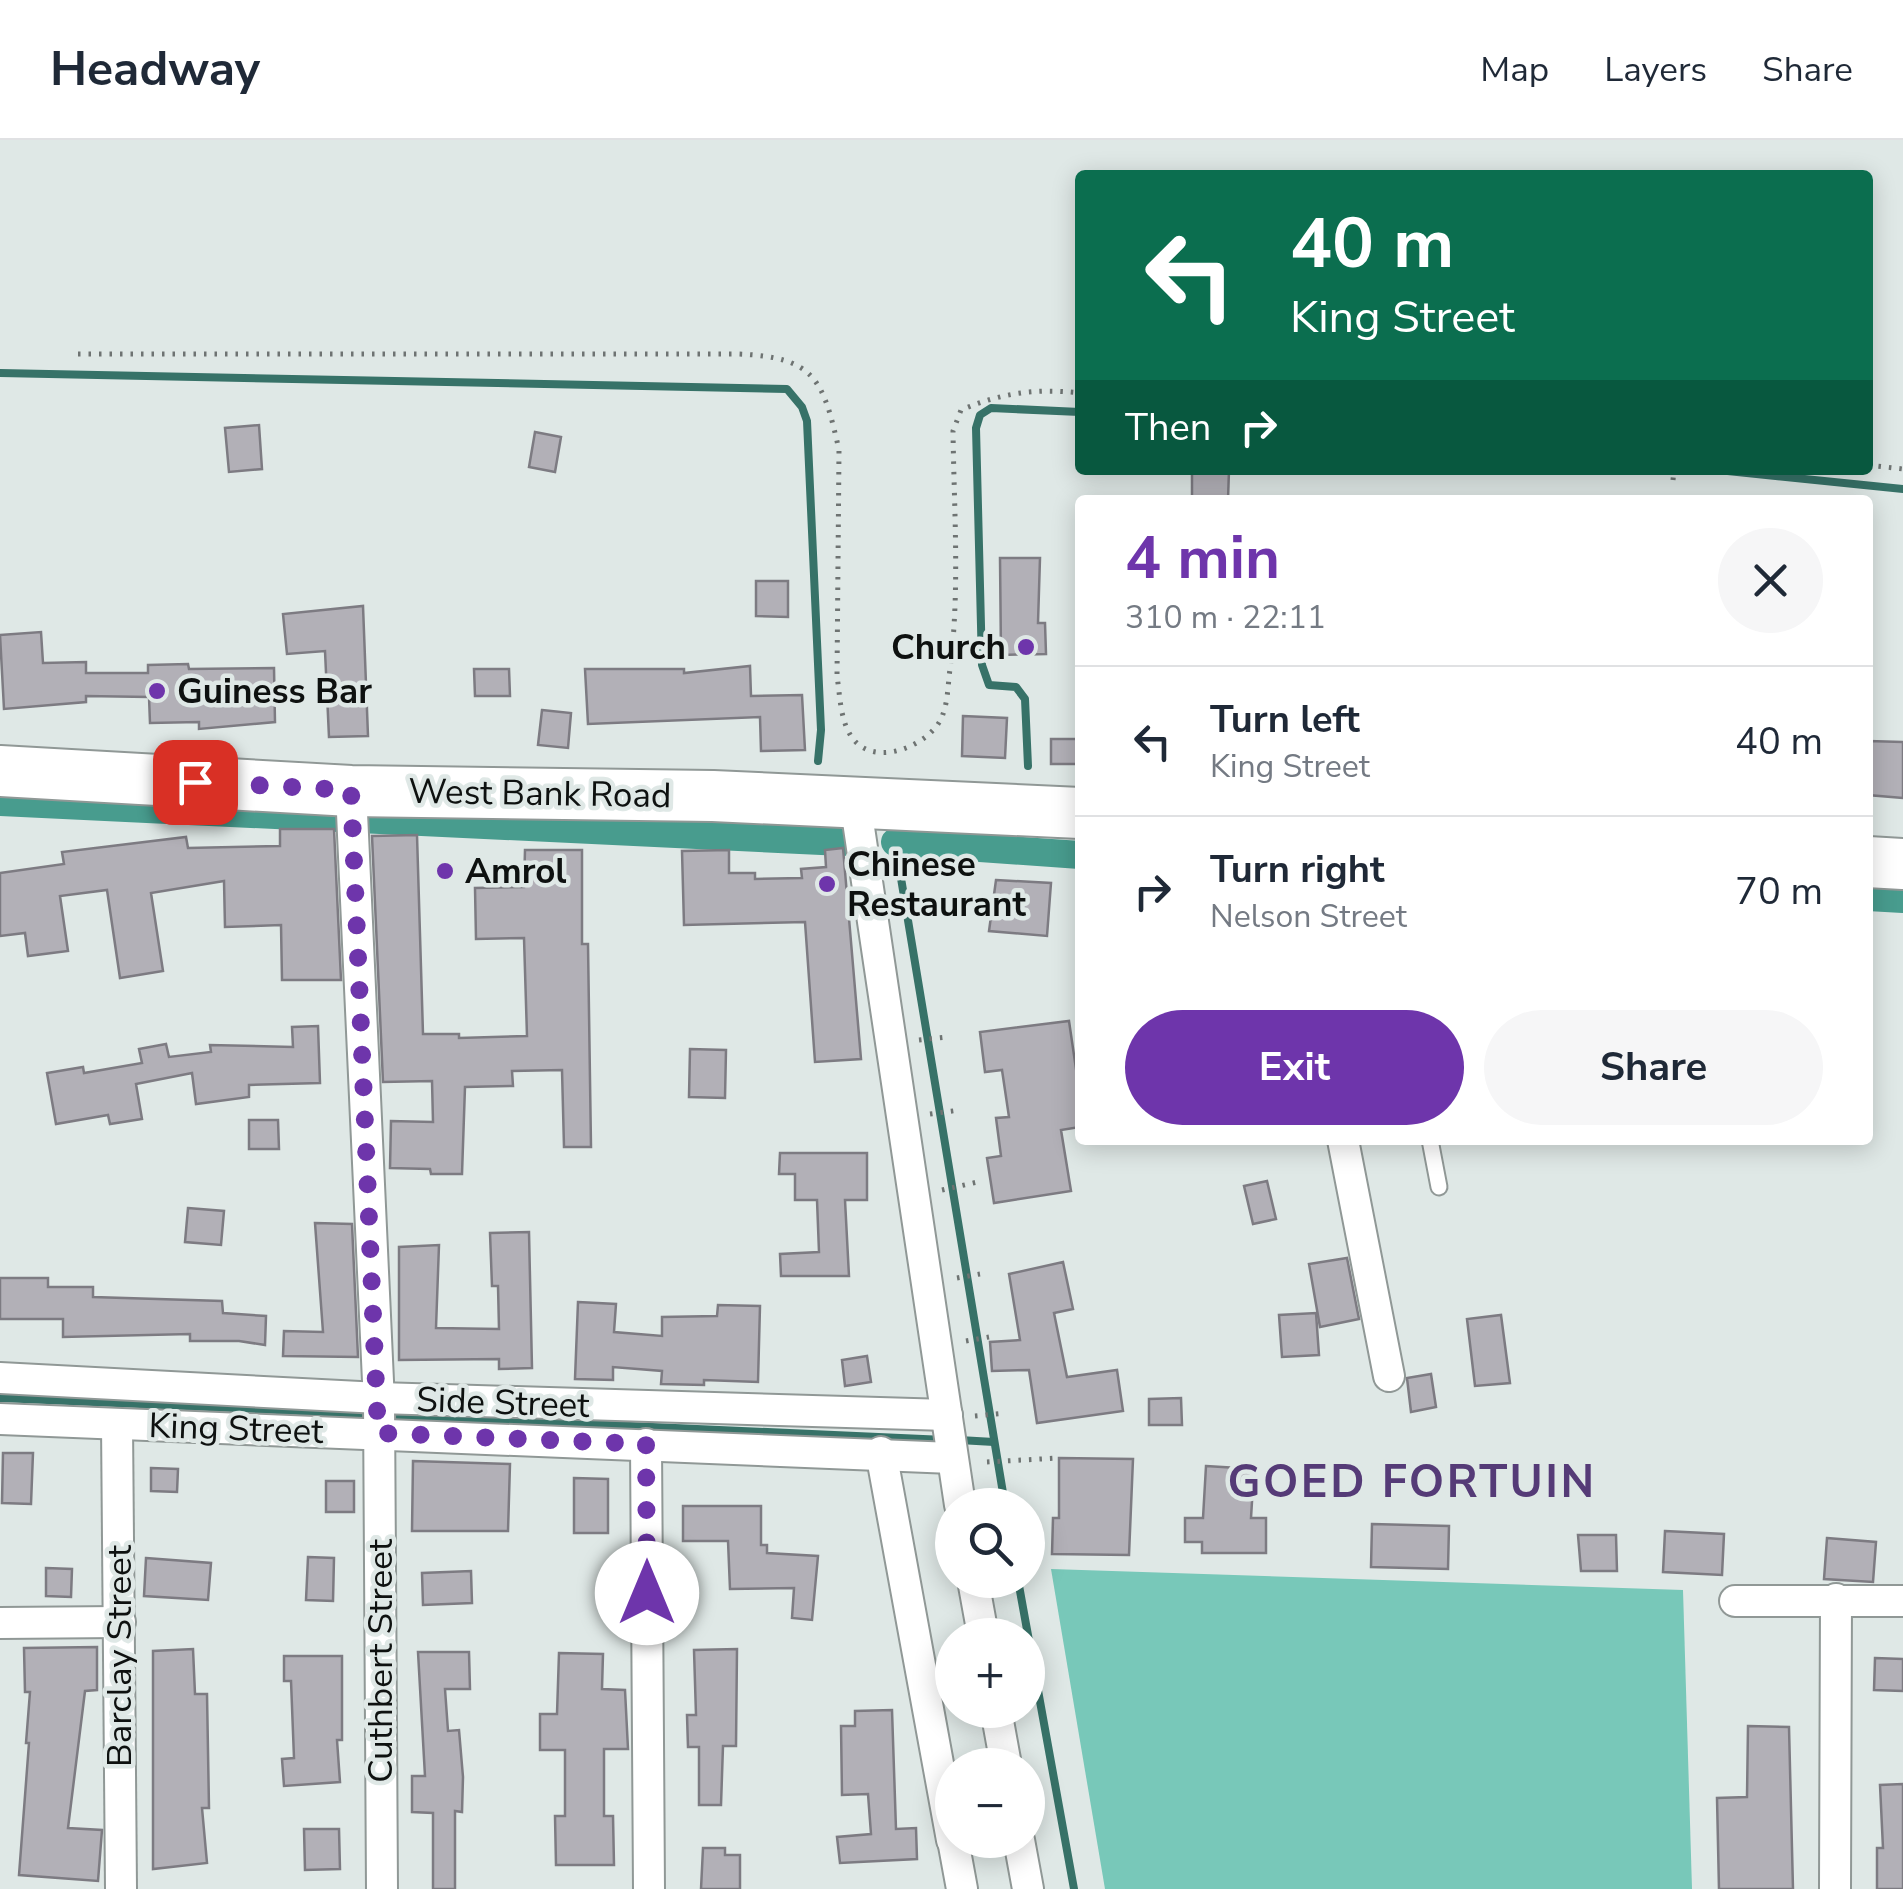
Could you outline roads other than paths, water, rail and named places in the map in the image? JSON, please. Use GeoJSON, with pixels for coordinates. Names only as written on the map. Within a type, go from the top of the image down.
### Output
{"type":"FeatureCollection","features":[{"type":"Feature","properties":{"kind":"main road","name":"West Bank Road"},"geometry":{"type":"LineString","coordinates":[[0,771],[351,790],[855,801],[1075,813]]}},
{"type":"Feature","properties":{"kind":"main road"},"geometry":{"type":"LineString","coordinates":[[1873,862],[1903,864]]}},
{"type":"Feature","properties":{"kind":"street","name":"Cuthbert Street"},"geometry":{"type":"LineString","coordinates":[[351,790],[379,1416],[382,1889]]}},
{"type":"Feature","properties":{"kind":"street"},"geometry":{"type":"LineString","coordinates":[[855,801],[914,1196],[961,1416],[952,1458],[957,1488]]}},
{"type":"Feature","properties":{"kind":"street"},"geometry":{"type":"LineString","coordinates":[[1344,1145],[1389,1376]]}},
{"type":"Feature","properties":{"kind":"street","name":"Side Street"},"geometry":{"type":"LineString","coordinates":[[0,1378],[379,1416],[961,1416]]}},
{"type":"Feature","properties":{"kind":"street","name":"King Street"},"geometry":{"type":"LineString","coordinates":[[0,1419],[117,1424],[379,1416],[646,1444],[952,1458]]}},
{"type":"Feature","properties":{"kind":"street","name":"Barclay Street"},"geometry":{"type":"LineString","coordinates":[[117,1424],[120,1889]]}},
{"type":"Feature","properties":{"kind":"street"},"geometry":{"type":"LineString","coordinates":[[646,1444],[649,1889]]}},
{"type":"Feature","properties":{"kind":"street"},"geometry":{"type":"LineString","coordinates":[[882,1452],[935,1748]]}},
{"type":"Feature","properties":{"kind":"street"},"geometry":{"type":"LineString","coordinates":[[1835,1889],[1836,1599]]}},
{"type":"Feature","properties":{"kind":"street"},"geometry":{"type":"LineString","coordinates":[[1735,1601],[1903,1600]]}},
{"type":"Feature","properties":{"kind":"street"},"geometry":{"type":"LineString","coordinates":[[0,1623],[120,1622]]}},
{"type":"Feature","properties":{"kind":"street"},"geometry":{"type":"LineString","coordinates":[[956,1858],[962,1889]]}},
{"type":"Feature","properties":{"kind":"street"},"geometry":{"type":"LineString","coordinates":[[1022,1858],[1028,1889]]}},
{"type":"Feature","properties":{"kind":"lane"},"geometry":{"type":"LineString","coordinates":[[1431,1145],[1440,1186]]}},
{"type":"Feature","properties":{"kind":"waterway"},"geometry":{"type":"LineString","coordinates":[[0,373],[787,389],[802,407],[807,421],[821,730],[818,761]]}},
{"type":"Feature","properties":{"kind":"waterway"},"geometry":{"type":"LineString","coordinates":[[1028,766],[1025,699],[1016,687],[989,685],[982,665],[976,428],[980,415],[991,408],[1075,412]]}},
{"type":"Feature","properties":{"kind":"waterway"},"geometry":{"type":"LineString","coordinates":[[1767,475],[1903,489]]}},
{"type":"Feature","properties":{"kind":"waterway"},"geometry":{"type":"LineString","coordinates":[[0,802],[843,842]]}},
{"type":"Feature","properties":{"kind":"waterway"},"geometry":{"type":"LineString","coordinates":[[895,842],[1002,1488]]}},
{"type":"Feature","properties":{"kind":"waterway"},"geometry":{"type":"LineString","coordinates":[[895,842],[1075,855]]}},
{"type":"Feature","properties":{"kind":"waterway"},"geometry":{"type":"LineString","coordinates":[[1873,897],[1903,899]]}},
{"type":"Feature","properties":{"kind":"waterway"},"geometry":{"type":"LineString","coordinates":[[0,1398],[370,1414]]}},
{"type":"Feature","properties":{"kind":"waterway"},"geometry":{"type":"LineString","coordinates":[[384,1415],[945,1440]]}},
{"type":"Feature","properties":{"kind":"waterway"},"geometry":{"type":"LineString","coordinates":[[959,1440],[994,1442]]}},
{"type":"Feature","properties":{"kind":"waterway"},"geometry":{"type":"LineString","coordinates":[[1021,1598],[1074,1889]]}},
{"type":"Feature","properties":{"kind":"place","name":"Church"},"geometry":{"type":"Point","coordinates":[1026,647]}},
{"type":"Feature","properties":{"kind":"place","name":"Guiness Bar"},"geometry":{"type":"Point","coordinates":[157,691]}},
{"type":"Feature","properties":{"kind":"place","name":"Amrol"},"geometry":{"type":"Point","coordinates":[445,871]}},
{"type":"Feature","properties":{"kind":"place","name":"Chinese Restaurant"},"geometry":{"type":"Point","coordinates":[827,884]}},
{"type":"Feature","properties":{"kind":"district","name":"GOED FORTUIN"},"geometry":{"type":"Point","coordinates":[1412,1481]}}]}
